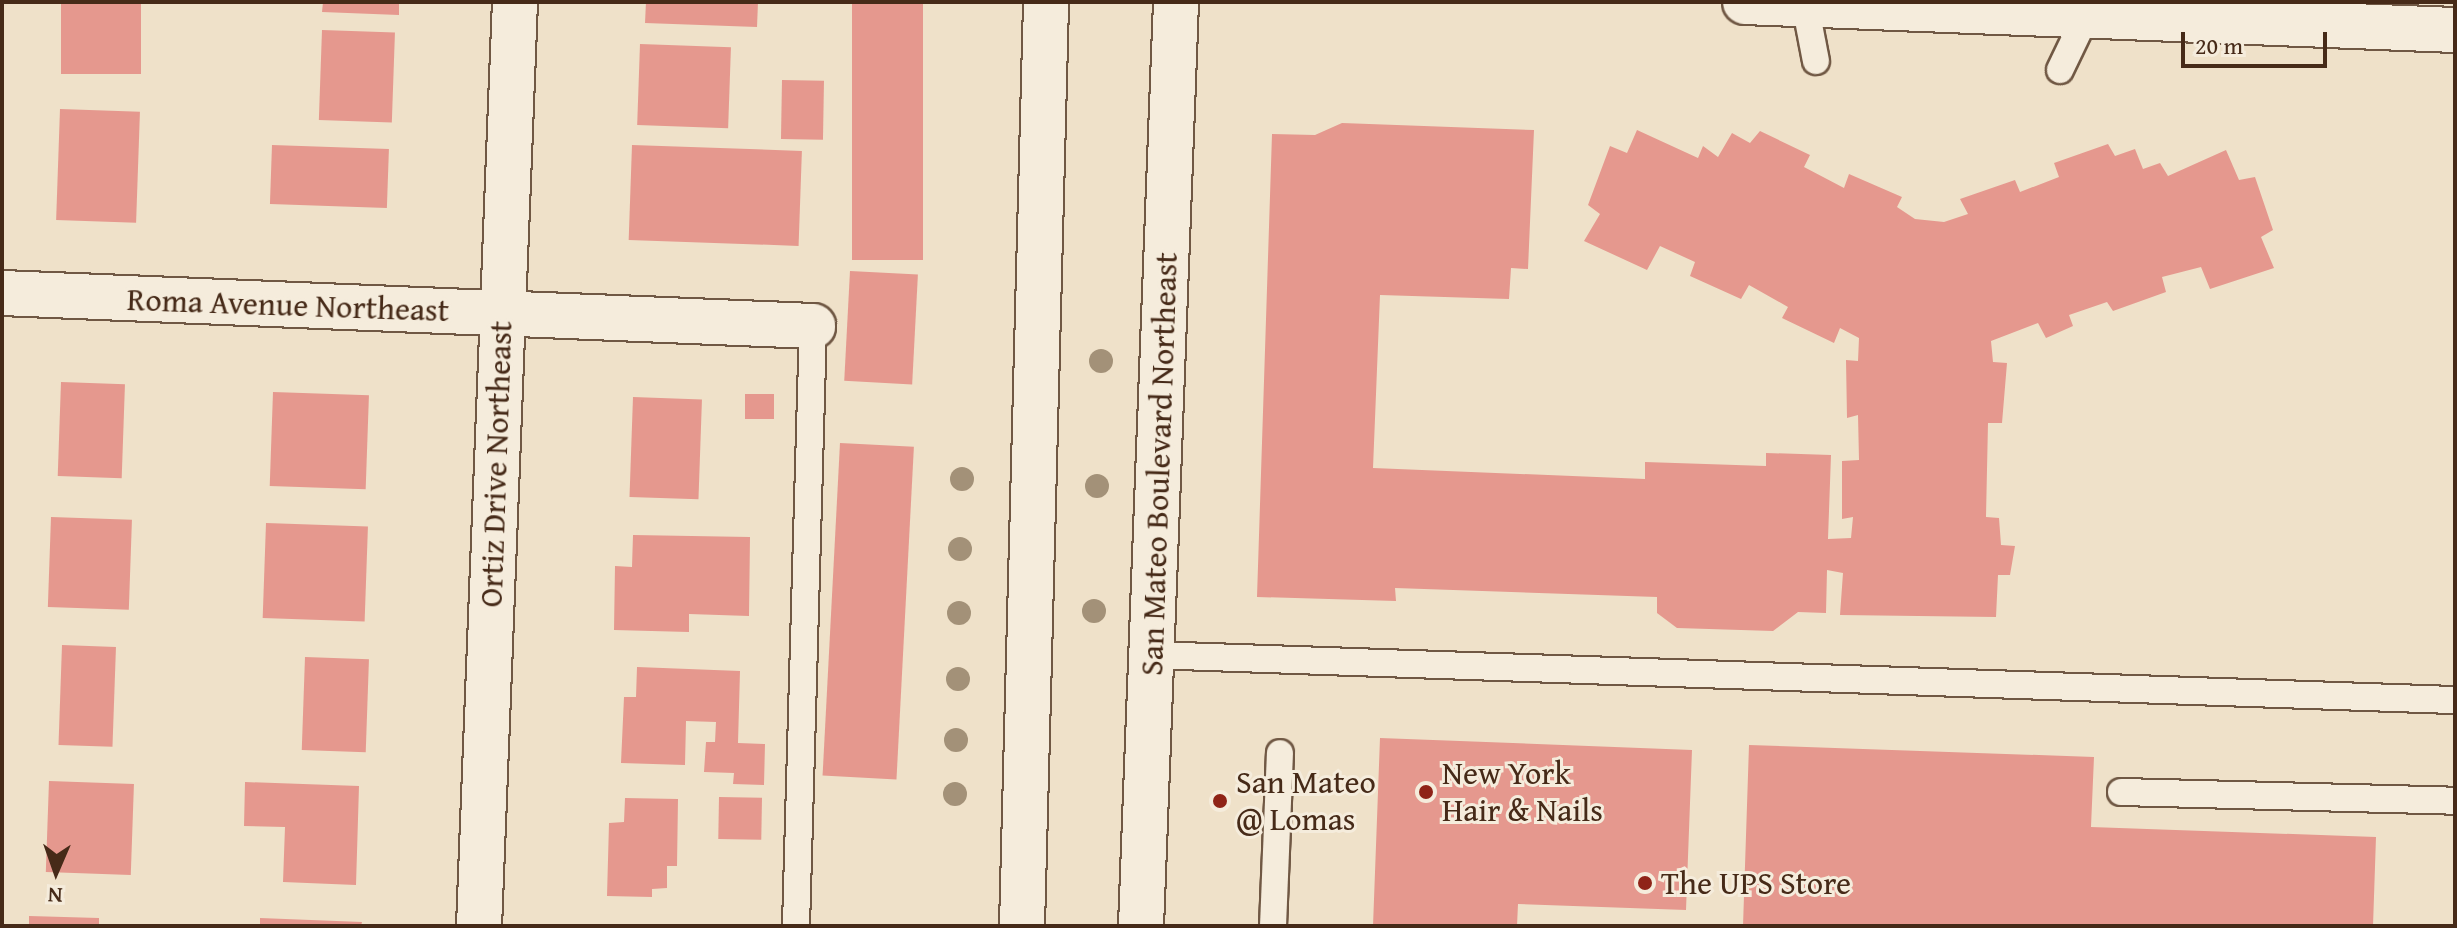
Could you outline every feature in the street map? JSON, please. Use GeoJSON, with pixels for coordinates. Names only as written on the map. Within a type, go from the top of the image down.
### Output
{"type":"FeatureCollection","features":[{"type":"Feature","properties":{"kind":"street","name":"Ortiz Drive Northeast"},"geometry":{"type":"LineString","coordinates":[[479,926],[515,2]]}},
{"type":"Feature","properties":{"kind":"street"},"geometry":{"type":"LineString","coordinates":[[1022,926],[1046,2]]}},
{"type":"Feature","properties":{"kind":"street","name":"San Mateo Boulevard Northeast"},"geometry":{"type":"LineString","coordinates":[[1141,926],[1176,2]]}},
{"type":"Feature","properties":{"kind":"street"},"geometry":{"type":"LineString","coordinates":[[1745,2],[1920,6],[2086,16],[2300,13],[2455,30]]}},
{"type":"Feature","properties":{"kind":"street","name":"Roma Avenue Northeast"},"geometry":{"type":"LineString","coordinates":[[2,293],[813,326]]}},
{"type":"Feature","properties":{"kind":"lane"},"geometry":{"type":"LineString","coordinates":[[1805,4],[1816,61]]}},
{"type":"Feature","properties":{"kind":"lane"},"geometry":{"type":"LineString","coordinates":[[2060,70],[2086,16]]}},
{"type":"Feature","properties":{"kind":"lane"},"geometry":{"type":"LineString","coordinates":[[796,926],[813,326]]}},
{"type":"Feature","properties":{"kind":"lane"},"geometry":{"type":"LineString","coordinates":[[1151,655],[2455,700]]}},
{"type":"Feature","properties":{"kind":"lane"},"geometry":{"type":"LineString","coordinates":[[1273,926],[1280,753]]}},
{"type":"Feature","properties":{"kind":"lane"},"geometry":{"type":"LineString","coordinates":[[2121,792],[2455,801]]}},
{"type":"Feature","properties":{"kind":"building"},"geometry":{"type":"Polygon","coordinates":[[[61,2],[141,2],[141,74],[61,74],[61,2]]]}},
{"type":"Feature","properties":{"kind":"building"},"geometry":{"type":"Polygon","coordinates":[[[323,2],[399,2],[399,15],[322,12],[323,2]]]}},
{"type":"Feature","properties":{"kind":"building"},"geometry":{"type":"Polygon","coordinates":[[[646,2],[758,2],[757,27],[645,23],[646,2]]]}},
{"type":"Feature","properties":{"kind":"building"},"geometry":{"type":"Polygon","coordinates":[[[852,2],[923,2],[923,260],[852,260],[852,2]]]}},
{"type":"Feature","properties":{"kind":"building"},"geometry":{"type":"Polygon","coordinates":[[[322,30],[395,33],[392,122],[319,120],[322,30]]]}},
{"type":"Feature","properties":{"kind":"building"},"geometry":{"type":"Polygon","coordinates":[[[640,44],[731,47],[728,128],[637,125],[640,44]]]}},
{"type":"Feature","properties":{"kind":"building"},"geometry":{"type":"Polygon","coordinates":[[[782,80],[824,81],[823,140],[781,139],[782,80]]]}},
{"type":"Feature","properties":{"kind":"building"},"geometry":{"type":"Polygon","coordinates":[[[60,109],[140,112],[136,223],[56,220],[60,109]]]}},
{"type":"Feature","properties":{"kind":"building"},"geometry":{"type":"Polygon","coordinates":[[[1342,123],[1534,130],[1528,269],[1511,268],[1509,299],[1380,295],[1373,468],[1645,479],[1645,462],[1766,466],[1766,453],[1831,455],[1828,539],[1851,538],[1853,517],[1842,519],[1842,461],[1859,460],[1858,415],[1847,418],[1846,360],[1858,361],[1859,338],[1840,328],[1834,343],[1782,318],[1788,307],[1749,285],[1741,299],[1690,276],[1695,262],[1660,246],[1647,270],[1584,241],[1600,214],[1588,205],[1610,146],[1627,153],[1637,130],[1698,158],[1703,146],[1718,157],[1732,133],[1750,143],[1760,131],[1810,155],[1804,167],[1844,188],[1849,174],[1902,197],[1897,207],[1915,219],[1944,222],[1968,214],[1960,199],[2015,180],[2020,192],[2059,177],[2054,163],[2108,144],[2115,156],[2135,149],[2143,169],[2160,163],[2168,176],[2226,150],[2239,180],[2255,177],[2273,230],[2261,237],[2274,268],[2210,289],[2201,267],[2162,277],[2166,292],[2113,311],[2107,302],[2069,315],[2073,326],[2046,338],[2038,323],[1991,341],[1993,362],[2007,363],[2002,423],[1988,423],[1986,517],[1999,518],[2001,545],[2015,546],[2010,575],[1998,575],[1996,617],[1840,615],[1843,573],[1827,570],[1826,613],[1798,612],[1773,631],[1677,628],[1657,613],[1657,597],[1395,588],[1396,601],[1257,597],[1272,134],[1315,135],[1342,123]]]}},
{"type":"Feature","properties":{"kind":"building"},"geometry":{"type":"Polygon","coordinates":[[[272,145],[389,149],[387,208],[270,204],[272,145]]]}},
{"type":"Feature","properties":{"kind":"building"},"geometry":{"type":"Polygon","coordinates":[[[632,145],[802,151],[799,246],[629,240],[632,145]]]}},
{"type":"Feature","properties":{"kind":"building"},"geometry":{"type":"Polygon","coordinates":[[[850,271],[918,275],[912,384],[844,381],[850,271]]]}},
{"type":"Feature","properties":{"kind":"building"},"geometry":{"type":"Polygon","coordinates":[[[61,382],[125,384],[122,478],[58,476],[61,382]]]}},
{"type":"Feature","properties":{"kind":"building"},"geometry":{"type":"Polygon","coordinates":[[[273,392],[369,395],[366,489],[270,486],[273,392]]]}},
{"type":"Feature","properties":{"kind":"building"},"geometry":{"type":"Polygon","coordinates":[[[745,394],[774,394],[774,419],[745,419],[745,394]]]}},
{"type":"Feature","properties":{"kind":"building"},"geometry":{"type":"Polygon","coordinates":[[[633,397],[702,399],[698,499],[630,497],[633,397]]]}},
{"type":"Feature","properties":{"kind":"building"},"geometry":{"type":"Polygon","coordinates":[[[840,443],[914,447],[896,779],[823,776],[840,443]]]}},
{"type":"Feature","properties":{"kind":"building"},"geometry":{"type":"Polygon","coordinates":[[[51,517],[132,520],[129,610],[48,607],[51,517]]]}},
{"type":"Feature","properties":{"kind":"building"},"geometry":{"type":"Polygon","coordinates":[[[266,523],[368,527],[365,622],[263,618],[266,523]]]}},
{"type":"Feature","properties":{"kind":"building"},"geometry":{"type":"Polygon","coordinates":[[[633,535],[750,537],[749,616],[689,614],[689,632],[614,630],[615,566],[632,567],[633,535]]]}},
{"type":"Feature","properties":{"kind":"building"},"geometry":{"type":"Polygon","coordinates":[[[62,645],[116,647],[112,747],[59,745],[62,645]]]}},
{"type":"Feature","properties":{"kind":"building"},"geometry":{"type":"Polygon","coordinates":[[[305,657],[369,659],[366,752],[302,750],[305,657]]]}},
{"type":"Feature","properties":{"kind":"building"},"geometry":{"type":"Polygon","coordinates":[[[637,667],[740,671],[738,743],[765,744],[764,785],[733,784],[734,773],[704,772],[706,742],[715,742],[716,722],[686,721],[685,765],[621,763],[624,697],[636,697],[637,667]]]}},
{"type":"Feature","properties":{"kind":"building"},"geometry":{"type":"Polygon","coordinates":[[[1380,738],[1692,750],[1686,910],[1518,904],[1517,926],[1373,926],[1380,738]]]}},
{"type":"Feature","properties":{"kind":"building"},"geometry":{"type":"Polygon","coordinates":[[[1749,745],[2094,757],[2091,827],[2376,837],[2373,926],[1743,926],[1749,745]]]}},
{"type":"Feature","properties":{"kind":"building"},"geometry":{"type":"Polygon","coordinates":[[[49,781],[134,784],[131,875],[46,872],[49,781]]]}},
{"type":"Feature","properties":{"kind":"building"},"geometry":{"type":"Polygon","coordinates":[[[245,782],[359,786],[356,885],[283,882],[285,827],[244,826],[245,782]]]}},
{"type":"Feature","properties":{"kind":"building"},"geometry":{"type":"Polygon","coordinates":[[[719,797],[762,798],[761,840],[718,839],[719,797]]]}},
{"type":"Feature","properties":{"kind":"building"},"geometry":{"type":"Polygon","coordinates":[[[625,798],[678,799],[677,866],[667,866],[667,888],[652,889],[652,897],[607,896],[609,823],[624,822],[625,798]]]}},
{"type":"Feature","properties":{"kind":"building"},"geometry":{"type":"Polygon","coordinates":[[[29,916],[99,918],[99,926],[29,926],[29,916]]]}},
{"type":"Feature","properties":{"kind":"building"},"geometry":{"type":"Polygon","coordinates":[[[260,918],[362,922],[361,926],[260,926],[260,918]]]}},
{"type":"Feature","properties":{"kind":"place","name":"New York Hair & Nails"},"geometry":{"type":"Point","coordinates":[1426,792]}},
{"type":"Feature","properties":{"kind":"place","name":"San Mateo @ Lomas"},"geometry":{"type":"Point","coordinates":[1220,801]}},
{"type":"Feature","properties":{"kind":"place","name":"The UPS Store"},"geometry":{"type":"Point","coordinates":[1645,883]}}]}
